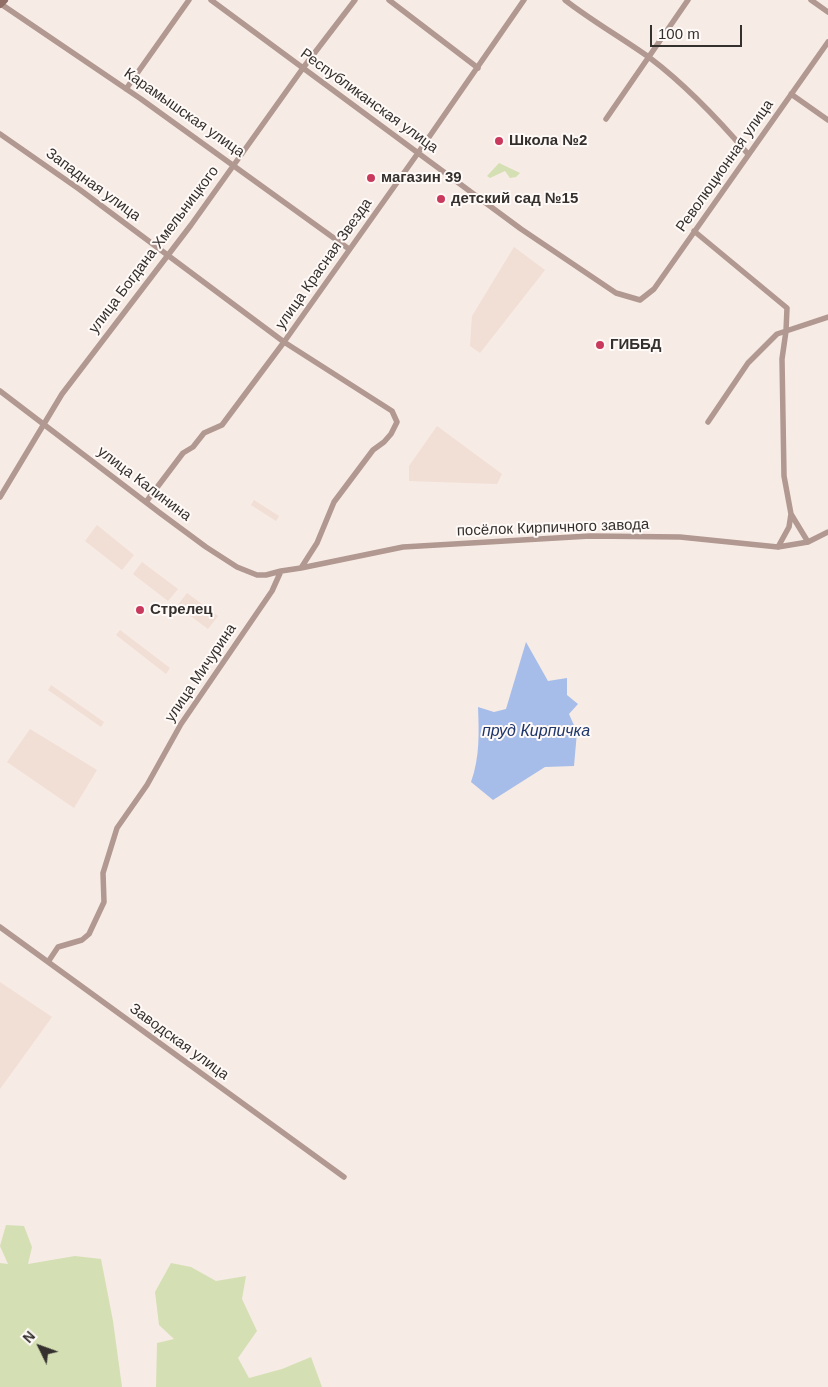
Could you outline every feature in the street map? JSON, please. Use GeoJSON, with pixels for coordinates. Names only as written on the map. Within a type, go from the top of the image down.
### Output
{"type":"FeatureCollection","features":[{"type":"Feature","properties":{"kind":"street"},"geometry":{"type":"LineString","coordinates":[[0,4],[4,0]]}},
{"type":"Feature","properties":{"kind":"street"},"geometry":{"type":"LineString","coordinates":[[126,89],[189,0]]}},
{"type":"Feature","properties":{"kind":"street","name":"Республиканская улица"},"geometry":{"type":"LineString","coordinates":[[211,0],[521,229],[616,293],[640,300]]}},
{"type":"Feature","properties":{"kind":"street","name":"улица Богдана Хмельницкого"},"geometry":{"type":"LineString","coordinates":[[0,497],[62,394],[197,217],[354,0]]}},
{"type":"Feature","properties":{"kind":"street"},"geometry":{"type":"LineString","coordinates":[[389,0],[478,68]]}},
{"type":"Feature","properties":{"kind":"street","name":"улица Красная Звезда"},"geometry":{"type":"LineString","coordinates":[[146,502],[183,453],[193,447],[204,433],[222,425],[284,342],[524,0]]}},
{"type":"Feature","properties":{"kind":"street"},"geometry":{"type":"LineString","coordinates":[[565,0],[649,58],[682,85],[714,115],[748,154]]}},
{"type":"Feature","properties":{"kind":"street"},"geometry":{"type":"LineString","coordinates":[[606,119],[688,0]]}},
{"type":"Feature","properties":{"kind":"street"},"geometry":{"type":"LineString","coordinates":[[811,0],[828,12]]}},
{"type":"Feature","properties":{"kind":"street","name":"Карамышская улица"},"geometry":{"type":"LineString","coordinates":[[0,4],[126,89],[349,249]]}},
{"type":"Feature","properties":{"kind":"street","name":"Революционная улица"},"geometry":{"type":"LineString","coordinates":[[640,300],[654,289],[828,42]]}},
{"type":"Feature","properties":{"kind":"street"},"geometry":{"type":"LineString","coordinates":[[791,94],[828,120]]}},
{"type":"Feature","properties":{"kind":"street","name":"Западная улица"},"geometry":{"type":"LineString","coordinates":[[0,134],[79,189],[284,342],[392,411],[397,422],[391,434],[384,442],[372,450],[334,502],[317,543],[301,568]]}},
{"type":"Feature","properties":{"kind":"street"},"geometry":{"type":"LineString","coordinates":[[694,231],[788,308],[782,359],[783,455],[784,476],[791,514],[789,527],[778,547]]}},
{"type":"Feature","properties":{"kind":"street"},"geometry":{"type":"LineString","coordinates":[[708,422],[748,362],[777,334],[828,317]]}},
{"type":"Feature","properties":{"kind":"street","name":"улица Калинина"},"geometry":{"type":"LineString","coordinates":[[0,391],[206,547],[236,567],[257,575],[281,571]]}},
{"type":"Feature","properties":{"kind":"street"},"geometry":{"type":"LineString","coordinates":[[791,514],[808,542]]}},
{"type":"Feature","properties":{"kind":"street","name":"посёлок Кирпичного завода"},"geometry":{"type":"LineString","coordinates":[[301,568],[403,547],[590,536],[680,537],[778,547],[808,542],[828,532]]}},
{"type":"Feature","properties":{"kind":"street"},"geometry":{"type":"LineString","coordinates":[[281,571],[301,568]]}},
{"type":"Feature","properties":{"kind":"street","name":"улица Мичурина"},"geometry":{"type":"LineString","coordinates":[[48,962],[58,947],[82,940],[89,934],[104,902],[103,873],[117,828],[147,785],[181,724],[272,591],[281,571]]}},
{"type":"Feature","properties":{"kind":"street","name":"Заводская улица"},"geometry":{"type":"LineString","coordinates":[[0,927],[344,1177]]}},
{"type":"Feature","properties":{"kind":"shaded area"},"geometry":{"type":"Polygon","coordinates":[[[514,247],[545,270],[480,353],[470,346],[472,316],[514,247]]]}},
{"type":"Feature","properties":{"kind":"shaded area"},"geometry":{"type":"Polygon","coordinates":[[[437,426],[502,474],[497,484],[409,481],[409,466],[437,426]]]}},
{"type":"Feature","properties":{"kind":"shaded area"},"geometry":{"type":"Polygon","coordinates":[[[254,500],[279,516],[276,521],[251,505],[254,500]]]}},
{"type":"Feature","properties":{"kind":"shaded area"},"geometry":{"type":"Polygon","coordinates":[[[97,525],[134,555],[122,570],[85,541],[97,525]]]}},
{"type":"Feature","properties":{"kind":"shaded area"},"geometry":{"type":"Polygon","coordinates":[[[142,562],[178,589],[168,601],[133,574],[142,562]]]}},
{"type":"Feature","properties":{"kind":"shaded area"},"geometry":{"type":"Polygon","coordinates":[[[187,593],[218,616],[208,629],[177,606],[187,593]]]}},
{"type":"Feature","properties":{"kind":"shaded area"},"geometry":{"type":"Polygon","coordinates":[[[120,630],[170,668],[166,674],[116,635],[120,630]]]}},
{"type":"Feature","properties":{"kind":"shaded area"},"geometry":{"type":"Polygon","coordinates":[[[51,685],[104,722],[101,727],[48,690],[51,685]]]}},
{"type":"Feature","properties":{"kind":"shaded area"},"geometry":{"type":"Polygon","coordinates":[[[30,729],[97,770],[74,808],[7,762],[30,729]]]}},
{"type":"Feature","properties":{"kind":"shaded area"},"geometry":{"type":"Polygon","coordinates":[[[0,982],[52,1017],[0,1089],[0,982]]]}},
{"type":"Feature","properties":{"kind":"green space"},"geometry":{"type":"Polygon","coordinates":[[[499,163],[520,173],[516,177],[510,178],[505,171],[490,178],[487,176],[499,163]]]}},
{"type":"Feature","properties":{"kind":"green space"},"geometry":{"type":"Polygon","coordinates":[[[6,1225],[24,1226],[32,1247],[28,1264],[75,1256],[101,1259],[113,1321],[122,1387],[0,1387],[0,1263],[8,1264],[0,1246],[6,1225]]]}},
{"type":"Feature","properties":{"kind":"green space"},"geometry":{"type":"Polygon","coordinates":[[[171,1263],[191,1267],[216,1281],[246,1276],[242,1299],[257,1331],[238,1358],[249,1378],[282,1369],[311,1357],[322,1387],[156,1387],[157,1343],[174,1339],[159,1325],[155,1292],[171,1263]]]}},
{"type":"Feature","properties":{"kind":"water","name":"пруд Кирпичка"},"geometry":{"type":"Polygon","coordinates":[[[526,642],[548,681],[567,678],[567,695],[578,704],[569,714],[577,732],[574,766],[545,767],[493,800],[471,782],[479,735],[478,707],[494,712],[506,709],[526,642]]]}},
{"type":"Feature","properties":{"kind":"place","name":"Школа №2"},"geometry":{"type":"Point","coordinates":[499,141]}},
{"type":"Feature","properties":{"kind":"place","name":"магазин 39"},"geometry":{"type":"Point","coordinates":[371,178]}},
{"type":"Feature","properties":{"kind":"place","name":"детский сад №15"},"geometry":{"type":"Point","coordinates":[441,199]}},
{"type":"Feature","properties":{"kind":"place","name":"ГИББД"},"geometry":{"type":"Point","coordinates":[600,345]}},
{"type":"Feature","properties":{"kind":"place","name":"Стрелец"},"geometry":{"type":"Point","coordinates":[140,610]}}]}
